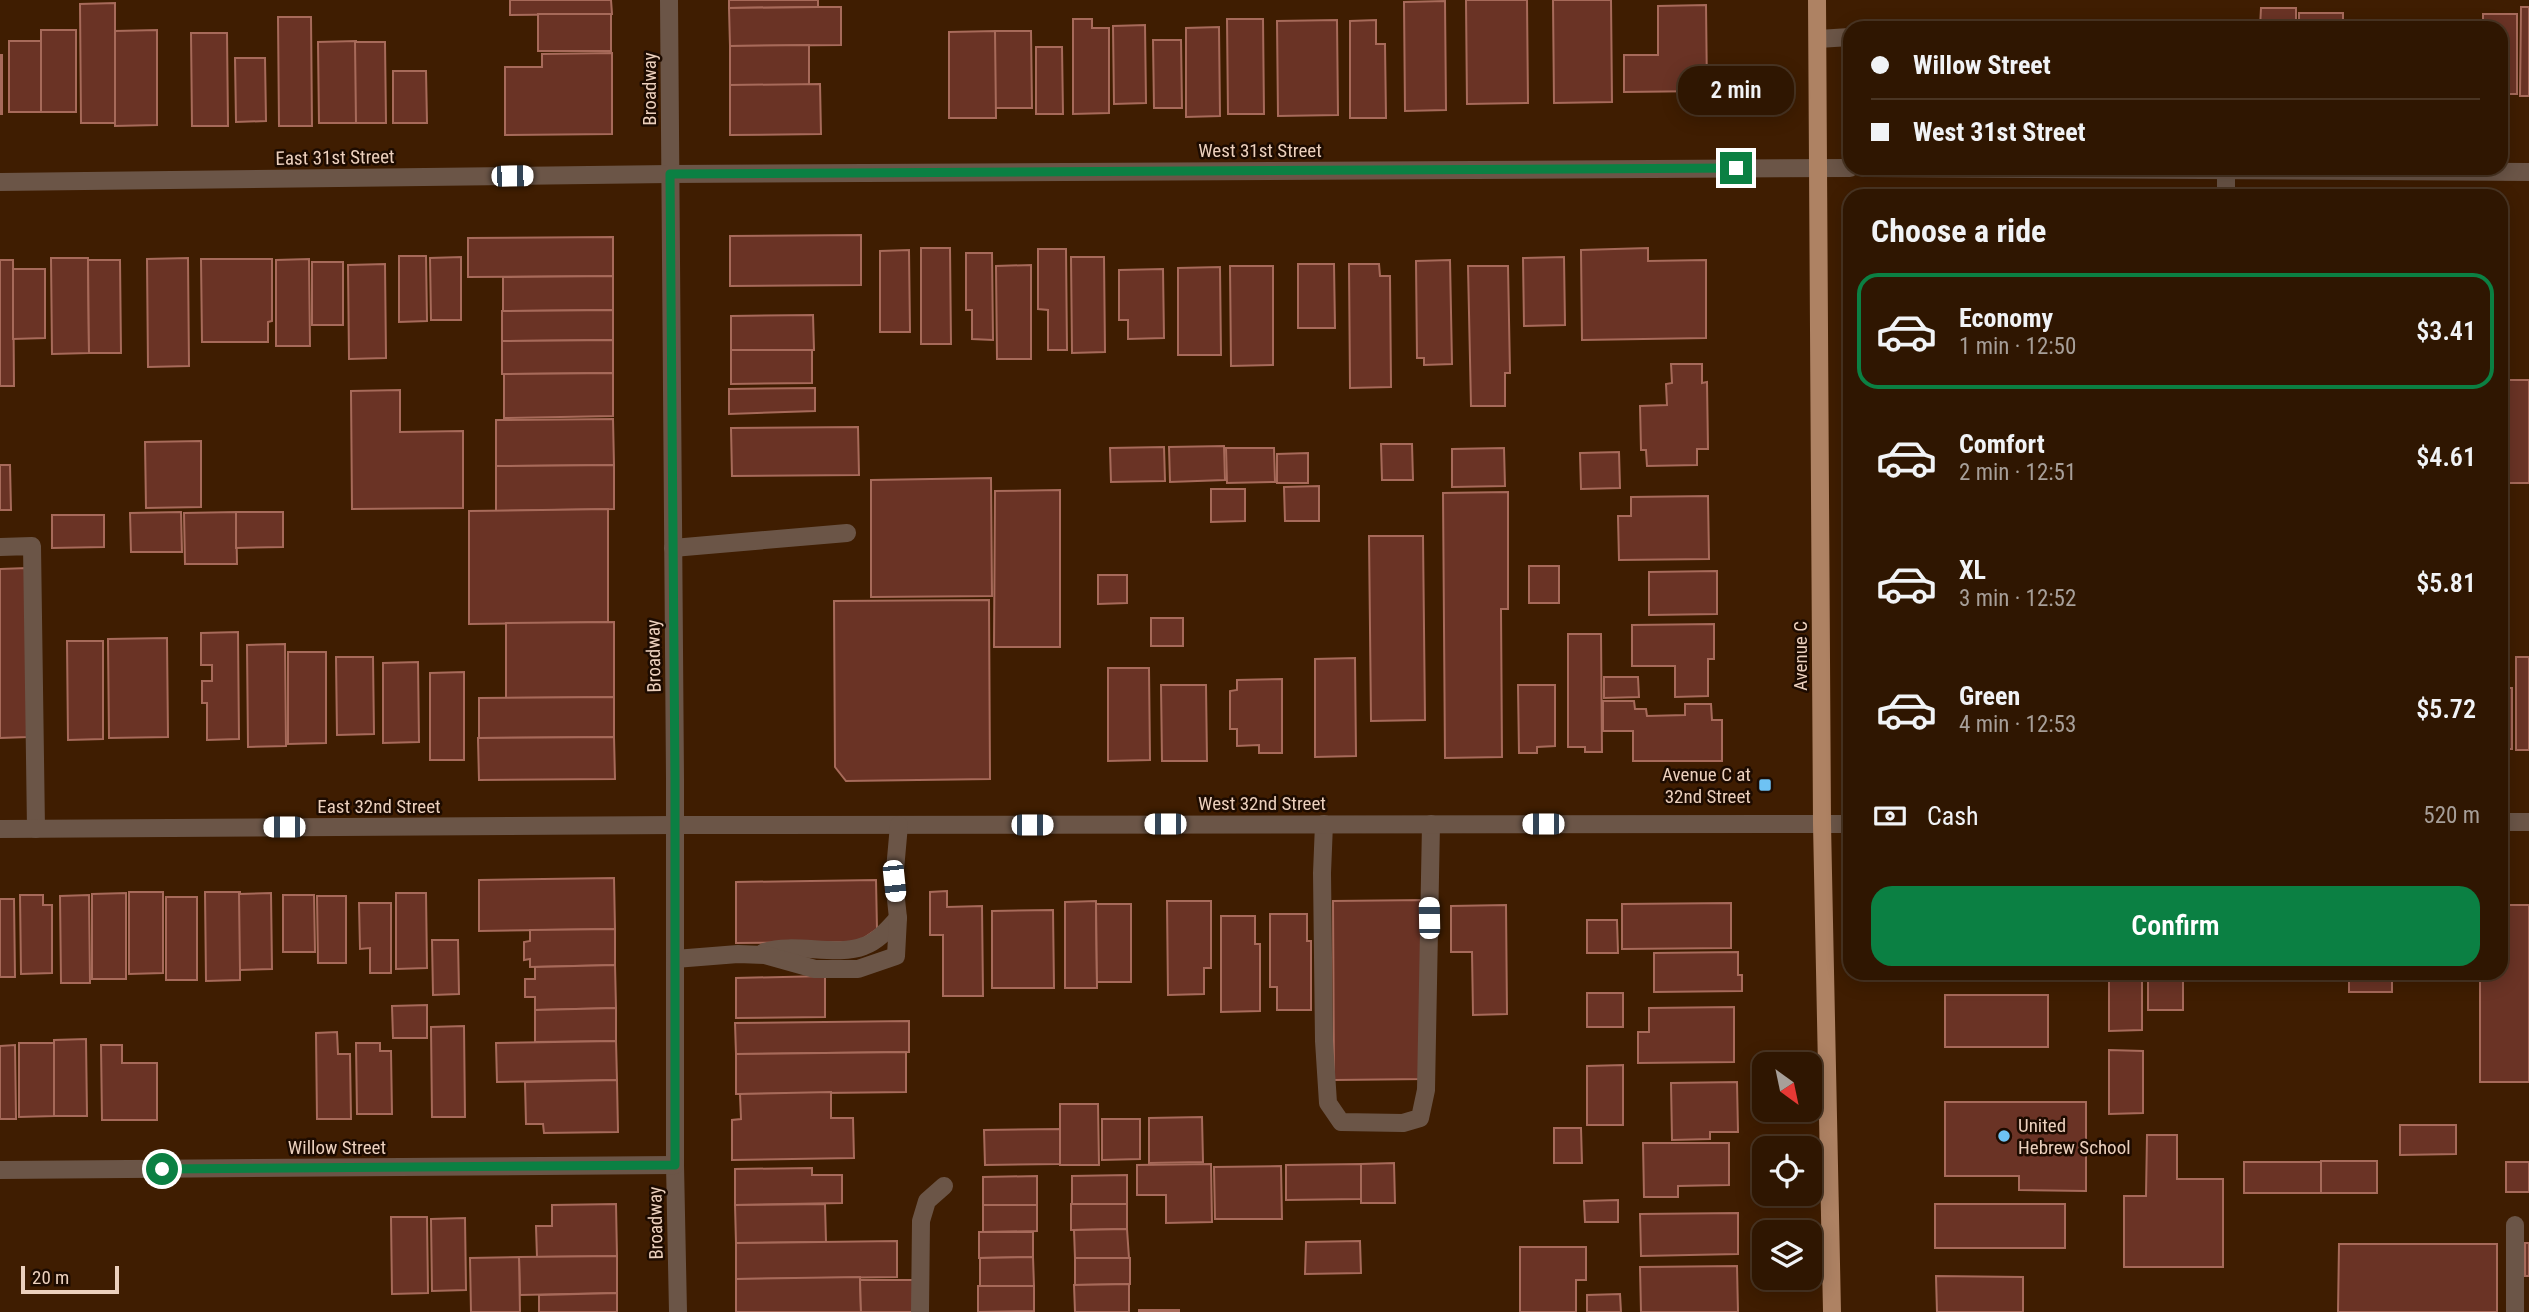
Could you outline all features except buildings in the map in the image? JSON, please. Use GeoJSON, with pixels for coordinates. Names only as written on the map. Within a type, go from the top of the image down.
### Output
{"type":"FeatureCollection","features":[{"type":"Feature","properties":{"kind":"main road","name":"Avenue C"},"geometry":{"type":"LineString","coordinates":[[1818,0],[1822,824],[1832,1312]]}},
{"type":"Feature","properties":{"kind":"street","name":"Broadway"},"geometry":{"type":"LineString","coordinates":[[669,0],[678,1312]]}},
{"type":"Feature","properties":{"kind":"street"},"geometry":{"type":"LineString","coordinates":[[1818,39],[1843,37]]}},
{"type":"Feature","properties":{"kind":"street","name":"West 31st Street"},"geometry":{"type":"LineString","coordinates":[[670,174],[1843,168]]}},
{"type":"Feature","properties":{"kind":"street"},"geometry":{"type":"LineString","coordinates":[[2508,172],[2529,172]]}},
{"type":"Feature","properties":{"kind":"street","name":"East 31st Street"},"geometry":{"type":"LineString","coordinates":[[0,182],[670,174]]}},
{"type":"Feature","properties":{"kind":"street"},"geometry":{"type":"LineString","coordinates":[[673,548],[848,533]]}},
{"type":"Feature","properties":{"kind":"street"},"geometry":{"type":"LineString","coordinates":[[0,547],[32,546],[36,829]]}},
{"type":"Feature","properties":{"kind":"street"},"geometry":{"type":"LineString","coordinates":[[2508,822],[2529,822]]}},
{"type":"Feature","properties":{"kind":"street"},"geometry":{"type":"LineString","coordinates":[[1324,824],[1323,1027],[1328,1102],[1341,1122],[1403,1123],[1420,1118],[1426,1090],[1431,824]]}},
{"type":"Feature","properties":{"kind":"street","name":"West 32nd Street"},"geometry":{"type":"LineString","coordinates":[[675,825],[1843,824]]}},
{"type":"Feature","properties":{"kind":"street","name":"East 32nd Street"},"geometry":{"type":"LineString","coordinates":[[0,829],[675,825]]}},
{"type":"Feature","properties":{"kind":"street"},"geometry":{"type":"LineString","coordinates":[[675,959],[765,955],[815,969],[858,970],[896,956],[898,918],[894,881],[899,825]]}},
{"type":"Feature","properties":{"kind":"street"},"geometry":{"type":"LineString","coordinates":[[754,955],[778,947],[863,947],[882,936],[898,918]]}},
{"type":"Feature","properties":{"kind":"street","name":"Willow Street"},"geometry":{"type":"LineString","coordinates":[[0,1170],[675,1165]]}},
{"type":"Feature","properties":{"kind":"street"},"geometry":{"type":"LineString","coordinates":[[920,1312],[920,1221],[927,1201],[944,1186]]}},
{"type":"Feature","properties":{"kind":"street"},"geometry":{"type":"LineString","coordinates":[[2515,1225],[2515,1312]]}},
{"type":"Feature","properties":{"kind":"place","name":"Avenue C at 32nd Street"},"geometry":{"type":"Point","coordinates":[1765,785]}},
{"type":"Feature","properties":{"kind":"place","name":"United Hebrew School"},"geometry":{"type":"Point","coordinates":[2004,1136]}},
{"type":"Feature","properties":{"kind":"route"},"geometry":{"type":"LineString","coordinates":[[162,1169],[675,1165],[670,174],[1736,168]]}}]}
